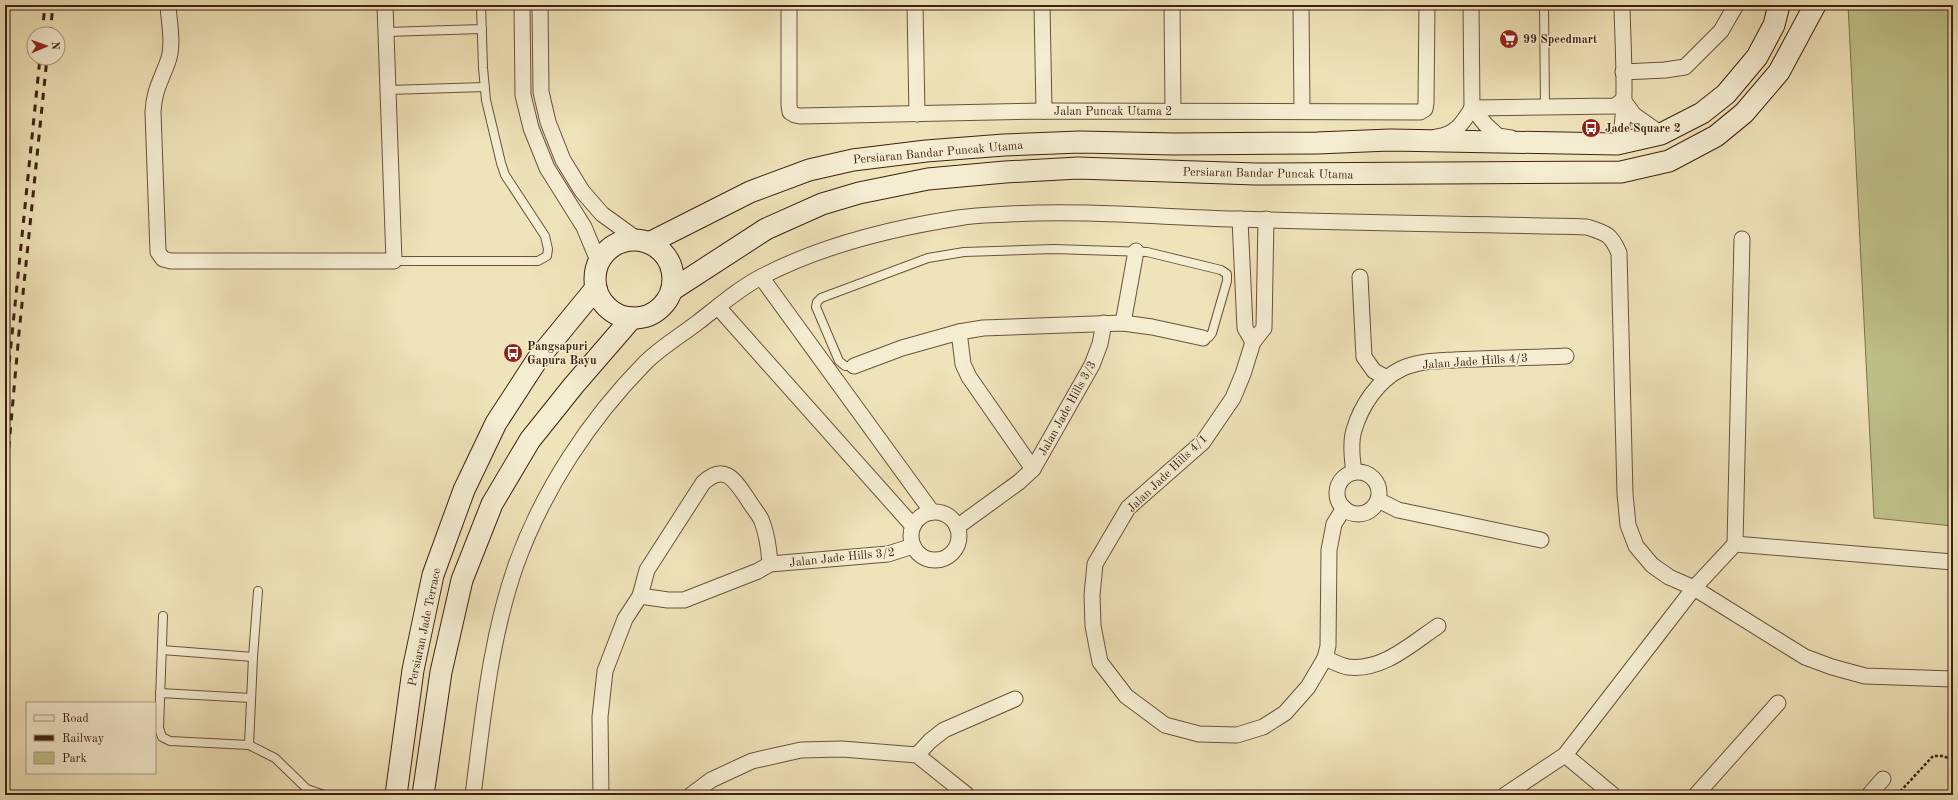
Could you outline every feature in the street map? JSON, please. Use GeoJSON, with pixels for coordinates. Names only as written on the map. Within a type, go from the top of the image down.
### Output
{"type":"FeatureCollection","features":[{"type":"Feature","properties":{"kind":"street"},"geometry":{"type":"LineString","coordinates":[[168,5],[170,51],[168,62],[153,97],[152,112],[158,252],[163,259],[171,261],[394,261],[385,5]]}},
{"type":"Feature","properties":{"kind":"street"},"geometry":{"type":"LineString","coordinates":[[522,5],[523,95],[531,128],[546,168],[584,226],[599,263]]}},
{"type":"Feature","properties":{"kind":"street"},"geometry":{"type":"LineString","coordinates":[[540,5],[541,92],[548,122],[563,160],[582,191],[602,214],[643,242],[658,248],[666,256],[671,266],[674,279],[672,290],[666,302],[657,311],[645,317],[632,318],[620,315],[609,309],[601,299],[596,288],[596,275],[599,263],[606,252],[616,245],[627,241],[643,242]]}},
{"type":"Feature","properties":{"kind":"street","name":"Jalan Puncak Utama 2"},"geometry":{"type":"LineString","coordinates":[[789,5],[789,105],[790,112],[800,116],[1173,110],[1420,112],[1425,109],[1426,103],[1427,5]]}},
{"type":"Feature","properties":{"kind":"street"},"geometry":{"type":"LineString","coordinates":[[915,5],[917,114]]}},
{"type":"Feature","properties":{"kind":"street"},"geometry":{"type":"LineString","coordinates":[[1042,5],[1044,111]]}},
{"type":"Feature","properties":{"kind":"street"},"geometry":{"type":"LineString","coordinates":[[1172,5],[1173,110]]}},
{"type":"Feature","properties":{"kind":"street"},"geometry":{"type":"LineString","coordinates":[[1300,5],[1302,111]]}},
{"type":"Feature","properties":{"kind":"street"},"geometry":{"type":"LineString","coordinates":[[1390,140],[1443,136],[1459,128],[1472,108],[1470,5]]}},
{"type":"Feature","properties":{"kind":"street"},"geometry":{"type":"LineString","coordinates":[[1623,72],[1665,70],[1685,67],[1721,31],[1736,5]]}},
{"type":"Feature","properties":{"kind":"street","name":"Persiaran Bandar Puncak Utama"},"geometry":{"type":"LineString","coordinates":[[643,242],[750,192],[809,170],[853,160],[934,150],[1080,142],[1174,144],[1317,143],[1390,140],[1542,144],[1617,144],[1661,134],[1702,113],[1726,94],[1757,57],[1774,25],[1779,5]]}},
{"type":"Feature","properties":{"kind":"street","name":"Persiaran Bandar Puncak Utama"},"geometry":{"type":"LineString","coordinates":[[672,290],[766,229],[822,204],[859,193],[928,179],[1005,172],[1078,168],[1256,174],[1621,172],[1669,161],[1716,136],[1744,113],[1779,72],[1815,5]]}},
{"type":"Feature","properties":{"kind":"street"},"geometry":{"type":"LineString","coordinates":[[1617,144],[1622,137],[1622,6]]}},
{"type":"Feature","properties":{"kind":"street"},"geometry":{"type":"LineString","coordinates":[[1472,108],[1615,106],[1623,100]]}},
{"type":"Feature","properties":{"kind":"street"},"geometry":{"type":"LineString","coordinates":[[1623,100],[1634,115],[1661,134]]}},
{"type":"Feature","properties":{"kind":"street"},"geometry":{"type":"LineString","coordinates":[[1472,108],[1498,136],[1542,144]]}},
{"type":"Feature","properties":{"kind":"street"},"geometry":{"type":"LineString","coordinates":[[473,795],[496,632],[516,566],[538,512],[568,461],[598,416],[648,361],[718,307],[761,277],[812,255],[873,235],[960,217],[1052,212],[1240,219],[1587,226],[1602,231],[1614,239],[1619,253],[1625,494],[1628,525],[1636,546],[1652,565],[1669,577],[1694,588],[1805,657],[1832,667],[1865,676],[1953,679]]}},
{"type":"Feature","properties":{"kind":"street"},"geometry":{"type":"LineString","coordinates":[[1240,219],[1245,328],[1253,342]]}},
{"type":"Feature","properties":{"kind":"street","name":"Jalan Jade Hills 4/1"},"geometry":{"type":"LineString","coordinates":[[1266,219],[1264,328],[1253,342],[1243,374],[1233,398],[1202,442],[1128,508],[1095,564],[1092,595],[1093,626],[1100,662],[1126,696],[1165,725],[1198,734],[1237,735],[1263,727],[1285,713],[1308,687],[1325,658]]}},
{"type":"Feature","properties":{"kind":"street"},"geometry":{"type":"LineString","coordinates":[[1505,795],[1565,755],[1694,588],[1735,544],[1742,239]]}},
{"type":"Feature","properties":{"kind":"street"},"geometry":{"type":"LineString","coordinates":[[1123,323],[1136,251]]}},
{"type":"Feature","properties":{"kind":"street"},"geometry":{"type":"LineString","coordinates":[[761,277],[932,512]]}},
{"type":"Feature","properties":{"kind":"street"},"geometry":{"type":"LineString","coordinates":[[1354,472],[1351,457],[1354,431],[1363,408],[1375,390],[1386,378],[1374,371],[1364,357],[1360,277]]}},
{"type":"Feature","properties":{"kind":"street","name":"Persiaran Jade Terrace"},"geometry":{"type":"LineString","coordinates":[[396,795],[413,670],[433,575],[464,490],[496,423],[537,360],[596,288]]}},
{"type":"Feature","properties":{"kind":"street"},"geometry":{"type":"LineString","coordinates":[[718,307],[913,526]]}},
{"type":"Feature","properties":{"kind":"street"},"geometry":{"type":"LineString","coordinates":[[423,795],[441,672],[462,580],[492,504],[530,440],[574,385],[632,318]]}},
{"type":"Feature","properties":{"kind":"street","name":"Jalan Jade Hills 3/3"},"geometry":{"type":"LineString","coordinates":[[957,526],[1019,482],[1033,469],[1092,365],[1100,344],[1104,323]]}},
{"type":"Feature","properties":{"kind":"street"},"geometry":{"type":"LineString","coordinates":[[854,366],[902,348],[958,332],[983,328],[1123,323],[1152,327],[1203,338]]}},
{"type":"Feature","properties":{"kind":"street","name":"Jalan Jade Hills 3/3"},"geometry":{"type":"LineString","coordinates":[[958,332],[963,364],[969,377],[1033,469]]}},
{"type":"Feature","properties":{"kind":"street","name":"Jalan Jade Hills 4/3"},"geometry":{"type":"LineString","coordinates":[[1386,378],[1401,369],[1427,362],[1482,358],[1566,356]]}},
{"type":"Feature","properties":{"kind":"street"},"geometry":{"type":"LineString","coordinates":[[1354,472],[1368,474],[1377,485],[1378,500],[1374,506],[1363,513],[1350,512],[1344,508],[1340,503],[1337,491],[1342,479],[1354,472]]}},
{"type":"Feature","properties":{"kind":"street"},"geometry":{"type":"LineString","coordinates":[[601,795],[600,717],[605,671],[625,619],[640,596],[647,570],[703,483],[711,475],[720,473],[730,476],[738,485],[761,519],[768,545],[770,564]]}},
{"type":"Feature","properties":{"kind":"street"},"geometry":{"type":"LineString","coordinates":[[1378,500],[1398,510],[1541,540]]}},
{"type":"Feature","properties":{"kind":"street"},"geometry":{"type":"LineString","coordinates":[[1344,508],[1334,524],[1330,550],[1328,646],[1325,658],[1347,667],[1371,667],[1392,657],[1438,626]]}},
{"type":"Feature","properties":{"kind":"street"},"geometry":{"type":"LineString","coordinates":[[932,512],[947,515],[957,526],[958,541],[956,548],[945,558],[937,560],[923,557],[913,546],[911,533],[913,526],[918,520],[932,512]]}},
{"type":"Feature","properties":{"kind":"street"},"geometry":{"type":"LineString","coordinates":[[1735,544],[1953,562]]}},
{"type":"Feature","properties":{"kind":"street","name":"Jalan Jade Hills 3/2"},"geometry":{"type":"LineString","coordinates":[[640,596],[668,600],[684,600],[758,571],[770,564],[888,554],[913,546]]}},
{"type":"Feature","properties":{"kind":"street"},"geometry":{"type":"LineString","coordinates":[[917,755],[930,741],[944,730],[1014,699]]}},
{"type":"Feature","properties":{"kind":"street"},"geometry":{"type":"LineString","coordinates":[[1696,795],[1778,703]]}},
{"type":"Feature","properties":{"kind":"street"},"geometry":{"type":"LineString","coordinates":[[690,795],[711,780],[752,761],[801,750],[842,749],[917,755],[967,795]]}},
{"type":"Feature","properties":{"kind":"street"},"geometry":{"type":"LineString","coordinates":[[1565,755],[1612,795]]}},
{"type":"Feature","properties":{"kind":"street"},"geometry":{"type":"LineString","coordinates":[[1868,795],[1883,779]]}},
{"type":"Feature","properties":{"kind":"lane"},"geometry":{"type":"LineString","coordinates":[[394,261],[538,261],[547,256],[548,248],[545,236],[505,175],[484,87],[481,5]]}},
{"type":"Feature","properties":{"kind":"lane"},"geometry":{"type":"LineString","coordinates":[[1544,5],[1545,107]]}},
{"type":"Feature","properties":{"kind":"lane"},"geometry":{"type":"LineString","coordinates":[[386,32],[482,29]]}},
{"type":"Feature","properties":{"kind":"lane"},"geometry":{"type":"LineString","coordinates":[[388,90],[484,87]]}},
{"type":"Feature","properties":{"kind":"lane"},"geometry":{"type":"LineString","coordinates":[[854,366],[845,366],[839,361],[816,307],[817,302],[821,298],[928,258],[964,252],[1053,249],[1136,251],[1166,256],[1221,270],[1227,274],[1227,281],[1212,333],[1209,337],[1203,338]]}},
{"type":"Feature","properties":{"kind":"lane"},"geometry":{"type":"LineString","coordinates":[[249,745],[258,591]]}},
{"type":"Feature","properties":{"kind":"lane"},"geometry":{"type":"LineString","coordinates":[[163,616],[159,728],[162,737],[170,741],[249,745],[275,758],[307,789],[324,795]]}},
{"type":"Feature","properties":{"kind":"lane"},"geometry":{"type":"LineString","coordinates":[[162,650],[253,657]]}},
{"type":"Feature","properties":{"kind":"lane"},"geometry":{"type":"LineString","coordinates":[[160,693],[251,698]]}},
{"type":"Feature","properties":{"kind":"path"},"geometry":{"type":"LineString","coordinates":[[1897,795],[1933,756],[1943,756],[1953,760]]}},
{"type":"Feature","properties":{"kind":"green space"},"geometry":{"type":"Polygon","coordinates":[[[1848,5],[1953,5],[1953,526],[1874,518],[1848,5]]]}},
{"type":"Feature","properties":{"kind":"railway"},"geometry":{"type":"LineString","coordinates":[[43,26],[45,5]]}},
{"type":"Feature","properties":{"kind":"railway"},"geometry":{"type":"LineString","coordinates":[[51,26],[53,5]]}},
{"type":"Feature","properties":{"kind":"railway"},"geometry":{"type":"LineString","coordinates":[[5,404],[39,66]]}},
{"type":"Feature","properties":{"kind":"railway"},"geometry":{"type":"LineString","coordinates":[[5,490],[19,333],[46,66]]}},
{"type":"Feature","properties":{"kind":"place","name":"99 Speedmart"},"geometry":{"type":"Point","coordinates":[1509,39]}},
{"type":"Feature","properties":{"kind":"place","name":"Jade Square 2"},"geometry":{"type":"Point","coordinates":[1591,128]}},
{"type":"Feature","properties":{"kind":"place","name":"Pangsapuri Gapura Bayu"},"geometry":{"type":"Point","coordinates":[513,353]}}]}
